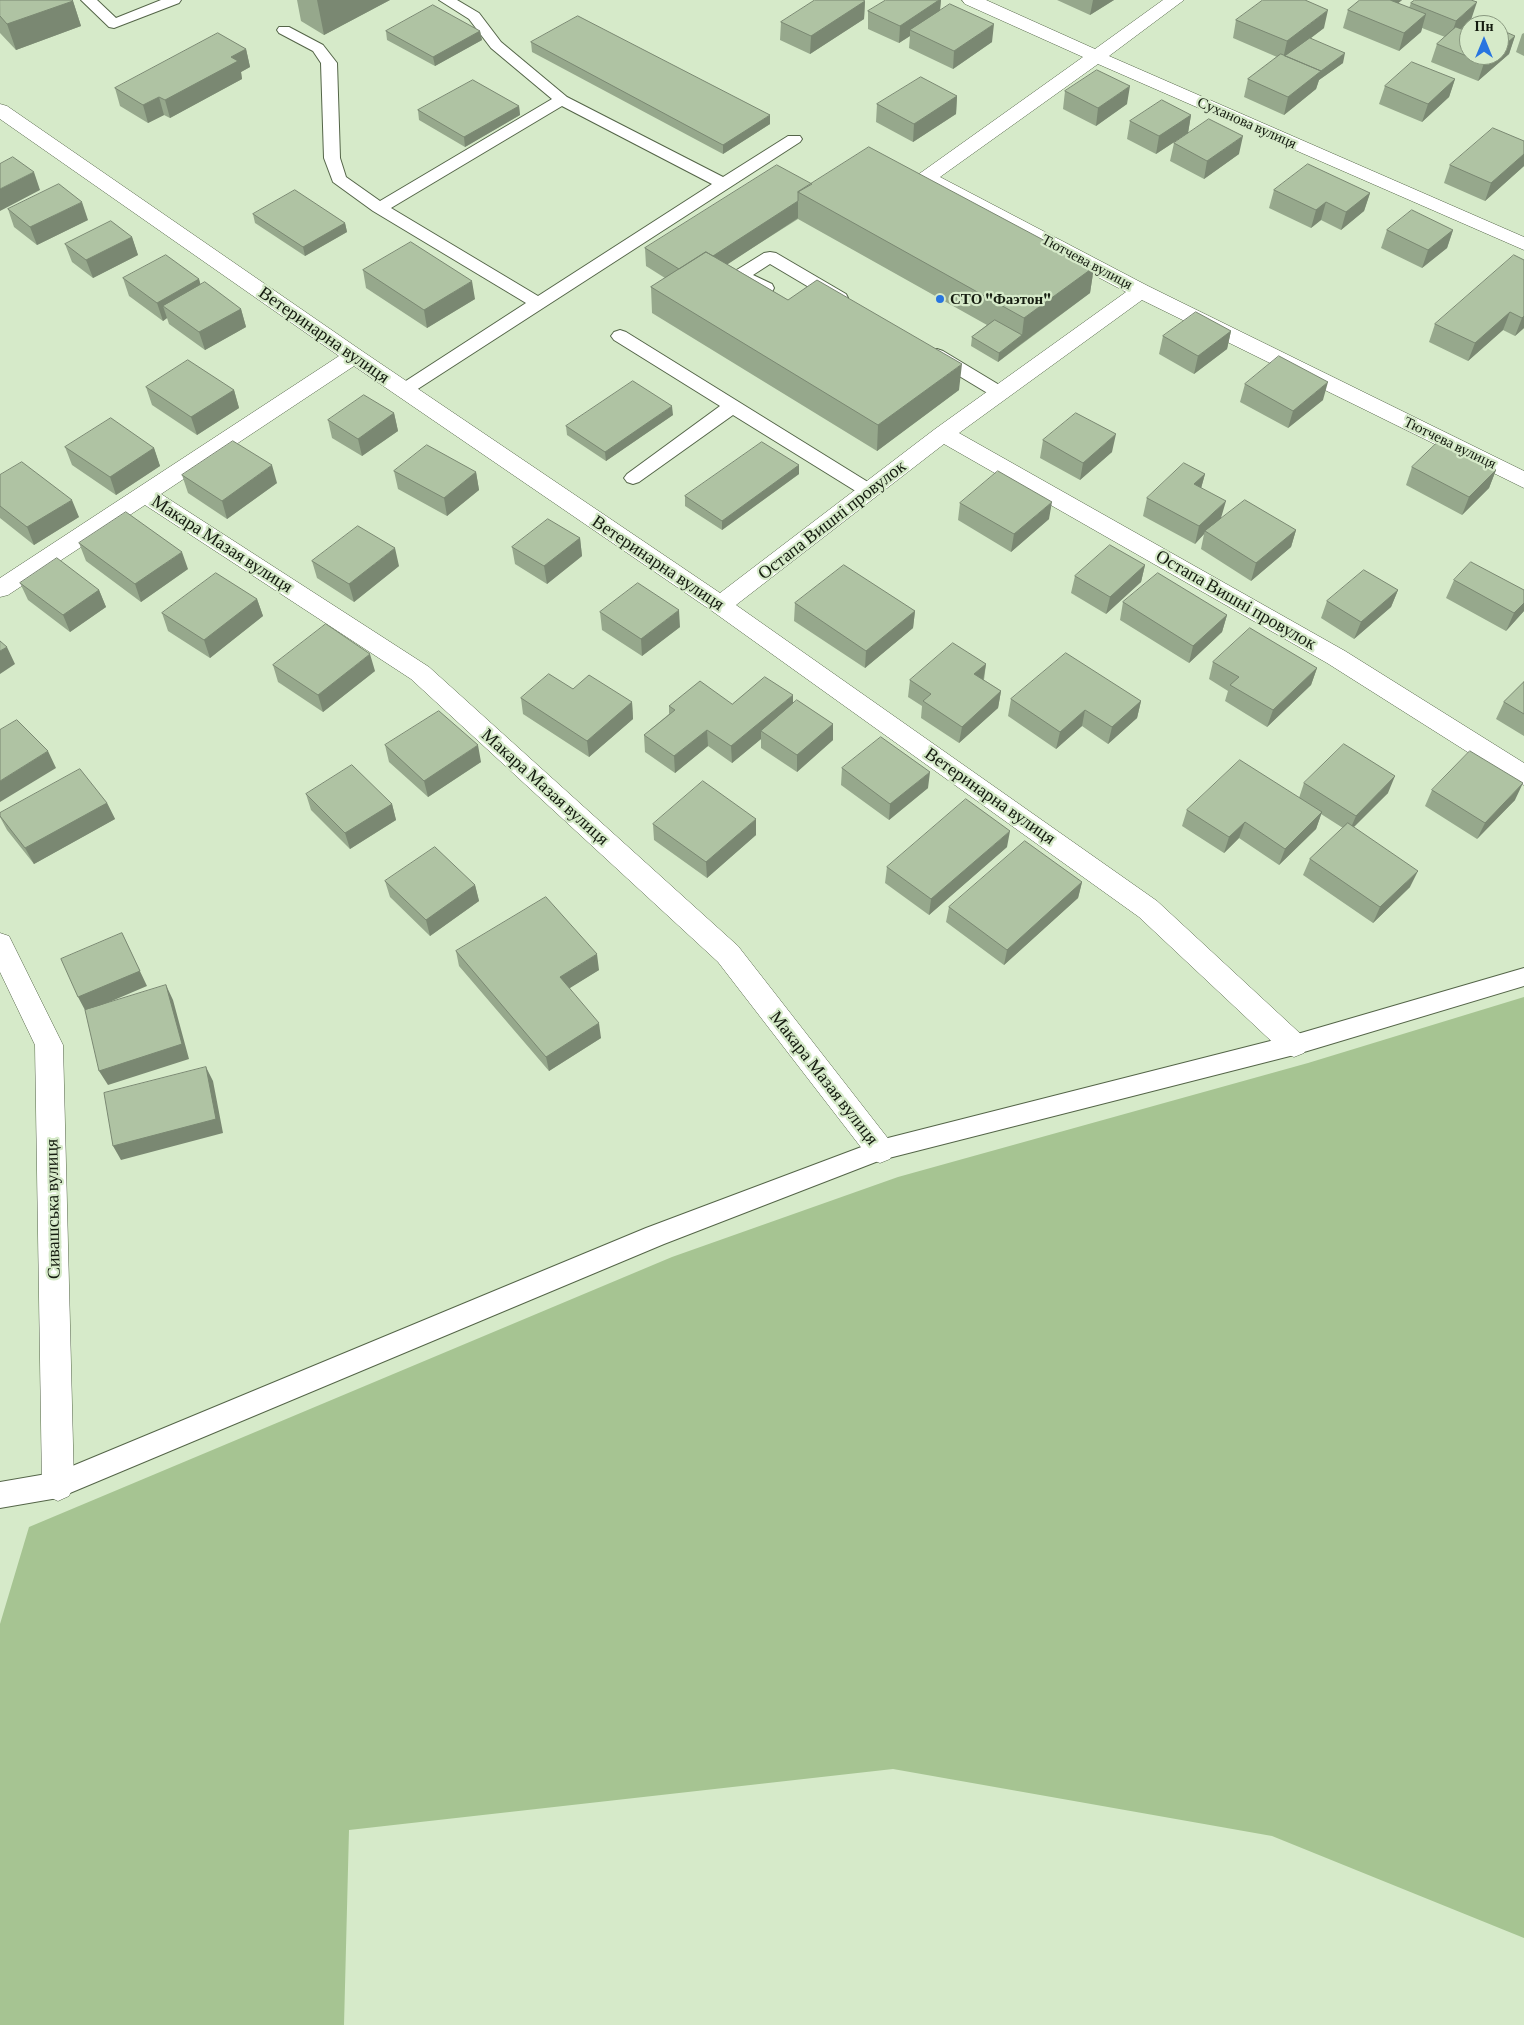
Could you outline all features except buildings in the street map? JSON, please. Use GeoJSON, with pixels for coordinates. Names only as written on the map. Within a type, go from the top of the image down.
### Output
{"type":"FeatureCollection","features":[{"type":"Feature","properties":{"kind":"street","name":"Суханова вулиця"},"geometry":{"type":"LineString","coordinates":[[971,0],[1524,244]]}},
{"type":"Feature","properties":{"kind":"street","name":"Тютчева вулиця"},"geometry":{"type":"LineString","coordinates":[[1175,0],[926,178],[1141,291],[1524,480]]}},
{"type":"Feature","properties":{"kind":"street","name":"Ветеринарна вулиця"},"geometry":{"type":"LineString","coordinates":[[0,110],[354,356],[720,605],[1148,909],[1294,1045]]}},
{"type":"Feature","properties":{"kind":"street","name":"Остапа Вишні провулок"},"geometry":{"type":"LineString","coordinates":[[720,605],[944,434],[1141,291]]}},
{"type":"Feature","properties":{"kind":"street","name":"Макара Мазая вулиця"},"geometry":{"type":"LineString","coordinates":[[0,589],[354,356]]}},
{"type":"Feature","properties":{"kind":"street","name":"Остапа Вишні провулок"},"geometry":{"type":"LineString","coordinates":[[944,434],[1336,657],[1524,775]]}},
{"type":"Feature","properties":{"kind":"street","name":"Макара Мазая вулиця"},"geometry":{"type":"LineString","coordinates":[[145,494],[420,673],[728,954],[880,1150]]}},
{"type":"Feature","properties":{"kind":"street","name":"Сивашська вулиця"},"geometry":{"type":"LineString","coordinates":[[0,944],[49,1045],[58,1485]]}},
{"type":"Feature","properties":{"kind":"lane"},"geometry":{"type":"LineString","coordinates":[[88,0],[114,24],[174,0]]}},
{"type":"Feature","properties":{"kind":"lane"},"geometry":{"type":"LineString","coordinates":[[446,0],[474,16],[496,45],[562,100],[724,184]]}},
{"type":"Feature","properties":{"kind":"lane"},"geometry":{"type":"LineString","coordinates":[[284,30],[318,48],[329,63],[332,158],[339,179],[379,208],[538,303]]}},
{"type":"Feature","properties":{"kind":"lane"},"geometry":{"type":"LineString","coordinates":[[379,208],[562,100]]}},
{"type":"Feature","properties":{"kind":"lane"},"geometry":{"type":"LineString","coordinates":[[404,390],[794,140]]}},
{"type":"Feature","properties":{"kind":"lane"},"geometry":{"type":"LineString","coordinates":[[781,297],[741,275],[770,257],[809,288],[858,308]]}},
{"type":"Feature","properties":{"kind":"lane"},"geometry":{"type":"LineString","coordinates":[[620,336],[870,490]]}},
{"type":"Feature","properties":{"kind":"lane"},"geometry":{"type":"LineString","coordinates":[[925,348],[1000,393]]}},
{"type":"Feature","properties":{"kind":"lane"},"geometry":{"type":"LineString","coordinates":[[633,478],[733,406]]}},
{"type":"Feature","properties":{"kind":"lane"},"geometry":{"type":"LineString","coordinates":[[0,1495],[58,1485],[655,1236],[880,1150],[1294,1045],[1524,976]]}},
{"type":"Feature","properties":{"kind":"green space"},"geometry":{"type":"Polygon","coordinates":[[[1524,997],[1524,1938],[1272,1836],[893,1769],[349,1830],[344,2025],[0,2025],[0,1624],[29,1527],[672,1257],[898,1177],[1308,1063],[1524,997]]]}},
{"type":"Feature","properties":{"kind":"place","name":"СТО \"Фаэтон\""},"geometry":{"type":"Point","coordinates":[940,299]}}]}
